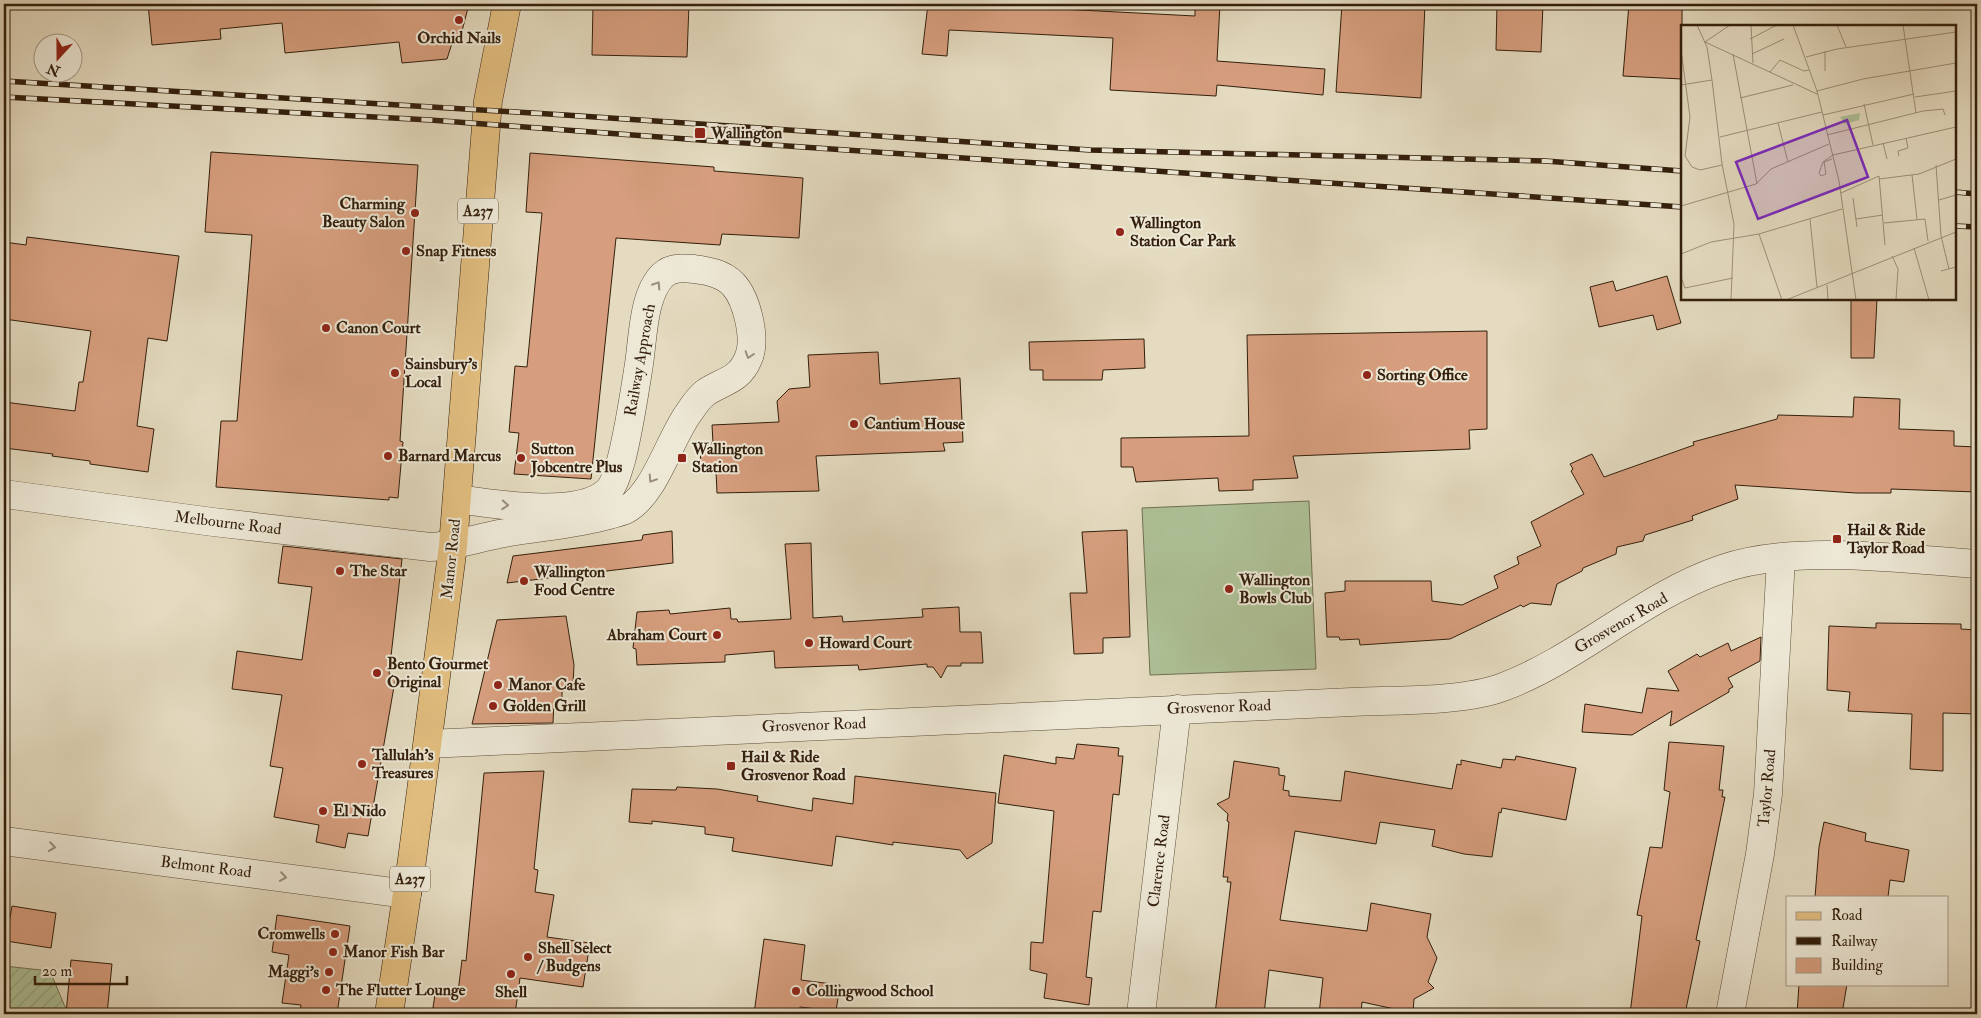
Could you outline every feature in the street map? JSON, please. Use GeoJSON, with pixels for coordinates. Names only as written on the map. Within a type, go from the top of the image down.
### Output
{"type":"FeatureCollection","features":[{"type":"Feature","properties":{"kind":"main road","name":"Manor Road"},"geometry":{"type":"LineString","coordinates":[[389,1014],[408,894],[453,546],[488,101],[507,4]]}},
{"type":"Feature","properties":{"kind":"street","name":"Railway Approach"},"geometry":{"type":"LineString","coordinates":[[453,546],[498,534],[588,521],[627,510],[641,497],[658,470],[688,413],[704,393],[730,382],[748,359],[751,329],[748,315],[734,285],[722,276],[679,268],[663,275],[653,288],[644,323],[624,450],[610,490],[594,500],[550,508],[501,505],[457,499]]}},
{"type":"Feature","properties":{"kind":"street","name":"Melbourne Road"},"geometry":{"type":"LineString","coordinates":[[4,494],[406,545],[453,546]]}},
{"type":"Feature","properties":{"kind":"street","name":"Grosvenor Road"},"geometry":{"type":"LineString","coordinates":[[428,744],[1008,718],[1177,708],[1438,698],[1476,694],[1493,690],[1546,667],[1638,610],[1689,583],[1744,563],[1781,558],[1836,557],[1977,564]]}},
{"type":"Feature","properties":{"kind":"street","name":"Taylor Road"},"geometry":{"type":"LineString","coordinates":[[1730,1014],[1760,854],[1768,794],[1781,558]]}},
{"type":"Feature","properties":{"kind":"street","name":"Clarence Road"},"geometry":{"type":"LineString","coordinates":[[1141,1014],[1177,708]]}},
{"type":"Feature","properties":{"kind":"street","name":"Belmont Road"},"geometry":{"type":"LineString","coordinates":[[4,841],[408,894]]}},
{"type":"Feature","properties":{"kind":"green space","name":"Wallington Bowls Club"},"geometry":{"type":"Polygon","coordinates":[[[1309,501],[1316,669],[1150,675],[1142,508],[1309,501]]]}},
{"type":"Feature","properties":{"kind":"green space"},"geometry":{"type":"Polygon","coordinates":[[[4,966],[50,971],[68,1014],[4,1014],[4,966]]]}},
{"type":"Feature","properties":{"kind":"building"},"geometry":{"type":"Polygon","coordinates":[[[148,4],[469,4],[461,35],[454,37],[447,59],[402,63],[399,42],[285,53],[282,23],[220,29],[221,39],[152,45],[148,4]]]}},
{"type":"Feature","properties":{"kind":"building"},"geometry":{"type":"Polygon","coordinates":[[[593,4],[689,4],[687,57],[592,55],[593,4]]]}},
{"type":"Feature","properties":{"kind":"building"},"geometry":{"type":"Polygon","coordinates":[[[928,4],[1060,4],[1060,9],[1195,16],[1195,4],[1220,4],[1217,61],[1325,69],[1323,95],[1217,85],[1216,96],[1110,90],[1113,38],[949,30],[947,56],[922,54],[928,4]]]}},
{"type":"Feature","properties":{"kind":"building"},"geometry":{"type":"Polygon","coordinates":[[[1342,4],[1425,4],[1421,98],[1336,92],[1342,4]]]}},
{"type":"Feature","properties":{"kind":"building"},"geometry":{"type":"Polygon","coordinates":[[[1497,4],[1543,4],[1541,52],[1496,50],[1497,4]]]}},
{"type":"Feature","properties":{"kind":"building"},"geometry":{"type":"Polygon","coordinates":[[[1629,4],[1682,4],[1681,79],[1623,76],[1629,4]]]}},
{"type":"Feature","properties":{"kind":"building","name":"Canon Court"},"geometry":{"type":"Polygon","coordinates":[[[211,152],[418,165],[400,441],[403,442],[398,498],[389,497],[389,500],[216,487],[221,421],[237,421],[252,235],[205,232],[211,152]]]}},
{"type":"Feature","properties":{"kind":"building"},"geometry":{"type":"Polygon","coordinates":[[[530,153],[714,167],[714,171],[803,178],[799,238],[722,234],[720,245],[616,238],[591,479],[514,474],[519,433],[509,432],[515,366],[527,367],[542,213],[526,212],[530,153]]]}},
{"type":"Feature","properties":{"kind":"building"},"geometry":{"type":"Polygon","coordinates":[[[27,237],[179,256],[167,341],[148,338],[137,426],[154,429],[148,472],[90,464],[90,461],[52,456],[53,454],[4,448],[4,402],[75,411],[79,382],[83,382],[91,331],[4,319],[4,242],[26,245],[27,237]]]}},
{"type":"Feature","properties":{"kind":"building"},"geometry":{"type":"Polygon","coordinates":[[[1667,276],[1681,323],[1657,330],[1653,315],[1599,327],[1590,287],[1613,281],[1616,291],[1667,276]]]}},
{"type":"Feature","properties":{"kind":"building"},"geometry":{"type":"Polygon","coordinates":[[[1851,300],[1877,300],[1874,358],[1851,358],[1851,300]]]}},
{"type":"Feature","properties":{"kind":"building","name":"Sorting Office"},"geometry":{"type":"Polygon","coordinates":[[[1487,331],[1487,429],[1469,430],[1470,449],[1293,456],[1298,478],[1253,480],[1253,490],[1219,491],[1218,478],[1136,482],[1133,467],[1121,467],[1121,438],[1249,436],[1247,335],[1487,331]]]}},
{"type":"Feature","properties":{"kind":"building"},"geometry":{"type":"Polygon","coordinates":[[[1144,339],[1145,368],[1103,370],[1102,380],[1043,380],[1043,370],[1030,370],[1029,342],[1144,339]]]}},
{"type":"Feature","properties":{"kind":"building","name":"Cantium House"},"geometry":{"type":"Polygon","coordinates":[[[878,352],[880,384],[960,378],[963,442],[943,443],[945,451],[816,456],[819,491],[717,493],[716,471],[701,471],[700,443],[713,443],[712,425],[779,422],[777,401],[789,389],[810,387],[808,355],[878,352]]]}},
{"type":"Feature","properties":{"kind":"building"},"geometry":{"type":"Polygon","coordinates":[[[1854,397],[1900,399],[1899,429],[1954,431],[1954,446],[1977,447],[1977,492],[1891,489],[1891,493],[1856,493],[1735,485],[1738,499],[1692,516],[1693,520],[1645,535],[1643,541],[1617,547],[1616,554],[1583,568],[1582,571],[1557,584],[1551,605],[1531,603],[1523,607],[1521,605],[1450,639],[1360,645],[1359,639],[1340,640],[1339,637],[1327,637],[1325,593],[1345,591],[1345,581],[1431,581],[1432,601],[1462,605],[1498,588],[1494,576],[1519,564],[1517,557],[1541,546],[1531,522],[1584,494],[1571,471],[1573,469],[1570,464],[1592,454],[1604,477],[1694,445],[1693,442],[1777,419],[1778,415],[1853,417],[1854,397]]]}},
{"type":"Feature","properties":{"kind":"building"},"geometry":{"type":"Polygon","coordinates":[[[1127,530],[1130,637],[1103,638],[1103,653],[1074,654],[1070,593],[1087,593],[1082,532],[1127,530]]]}},
{"type":"Feature","properties":{"kind":"building"},"geometry":{"type":"Polygon","coordinates":[[[672,531],[673,563],[507,583],[513,556],[642,540],[643,535],[672,531]]]}},
{"type":"Feature","properties":{"kind":"building"},"geometry":{"type":"Polygon","coordinates":[[[811,543],[813,618],[842,616],[843,622],[923,617],[922,609],[959,607],[960,632],[981,632],[983,663],[961,663],[961,666],[947,666],[941,678],[933,667],[927,667],[927,664],[859,670],[858,665],[775,668],[774,651],[725,655],[725,662],[637,665],[636,649],[633,648],[637,612],[669,610],[670,614],[730,608],[731,619],[737,619],[738,622],[791,619],[785,544],[811,543]]]}},
{"type":"Feature","properties":{"kind":"building"},"geometry":{"type":"Polygon","coordinates":[[[283,546],[402,559],[389,674],[396,675],[368,836],[348,833],[345,848],[316,842],[319,825],[274,817],[283,768],[270,766],[282,695],[232,689],[237,651],[302,660],[312,587],[278,583],[283,546]]]}},
{"type":"Feature","properties":{"kind":"building"},"geometry":{"type":"Polygon","coordinates":[[[566,616],[574,665],[573,684],[562,692],[562,701],[554,701],[553,723],[472,724],[497,620],[566,616]]]}},
{"type":"Feature","properties":{"kind":"building"},"geometry":{"type":"Polygon","coordinates":[[[1876,623],[1961,624],[1961,629],[1977,630],[1977,714],[1943,713],[1943,771],[1910,769],[1912,714],[1848,711],[1850,692],[1827,690],[1829,626],[1876,628],[1876,623]]]}},
{"type":"Feature","properties":{"kind":"building"},"geometry":{"type":"Polygon","coordinates":[[[1761,637],[1760,661],[1728,678],[1733,687],[1729,689],[1729,692],[1670,726],[1672,711],[1632,735],[1582,732],[1585,704],[1642,713],[1647,688],[1679,691],[1668,671],[1697,654],[1700,657],[1728,643],[1731,651],[1761,637]]]}},
{"type":"Feature","properties":{"kind":"building"},"geometry":{"type":"Polygon","coordinates":[[[1669,742],[1724,746],[1719,790],[1723,790],[1722,797],[1725,797],[1696,940],[1700,941],[1685,1014],[1630,1014],[1642,916],[1637,915],[1650,847],[1662,848],[1670,792],[1664,790],[1669,742]]]}},
{"type":"Feature","properties":{"kind":"building"},"geometry":{"type":"Polygon","coordinates":[[[1077,744],[1119,748],[1118,756],[1123,756],[1119,795],[1113,794],[1101,912],[1093,911],[1086,977],[1092,978],[1089,1005],[1044,998],[1047,974],[1030,970],[1031,942],[1043,943],[1054,811],[998,803],[1004,755],[1056,764],[1056,757],[1074,759],[1077,744]]]}},
{"type":"Feature","properties":{"kind":"building"},"geometry":{"type":"Polygon","coordinates":[[[1516,756],[1576,768],[1566,820],[1502,808],[1501,813],[1499,812],[1492,857],[1464,854],[1432,846],[1435,830],[1380,822],[1376,844],[1295,831],[1280,920],[1367,931],[1371,903],[1431,914],[1427,937],[1437,958],[1428,982],[1434,988],[1414,999],[1413,1013],[1362,1002],[1361,1014],[1319,1014],[1323,978],[1269,970],[1264,1014],[1215,1014],[1231,882],[1227,882],[1228,877],[1223,877],[1229,822],[1227,821],[1228,814],[1217,804],[1229,798],[1234,761],[1279,768],[1279,775],[1285,776],[1283,790],[1289,791],[1289,796],[1341,801],[1345,771],[1452,789],[1457,764],[1461,765],[1461,760],[1501,768],[1503,759],[1515,760],[1516,756]]]}},
{"type":"Feature","properties":{"kind":"building"},"geometry":{"type":"Polygon","coordinates":[[[544,771],[534,869],[538,870],[535,892],[554,895],[547,937],[590,943],[583,987],[520,978],[515,1014],[432,1014],[436,988],[458,992],[462,960],[466,961],[484,773],[544,771]]]}},
{"type":"Feature","properties":{"kind":"building"},"geometry":{"type":"Polygon","coordinates":[[[855,776],[996,793],[992,843],[967,859],[960,850],[893,842],[893,845],[836,836],[832,866],[732,851],[734,838],[705,834],[705,827],[652,821],[652,824],[629,822],[632,789],[676,790],[677,787],[717,789],[758,796],[757,801],[812,811],[813,798],[853,804],[855,776]]]}},
{"type":"Feature","properties":{"kind":"building"},"geometry":{"type":"Polygon","coordinates":[[[1824,822],[1866,833],[1865,841],[1909,850],[1904,882],[1890,880],[1888,896],[1815,896],[1819,847],[1824,822]]]}},
{"type":"Feature","properties":{"kind":"building"},"geometry":{"type":"Polygon","coordinates":[[[12,906],[56,913],[51,948],[6,941],[12,906]]]}},
{"type":"Feature","properties":{"kind":"building"},"geometry":{"type":"Polygon","coordinates":[[[277,915],[350,926],[337,1014],[300,1014],[301,1005],[282,1003],[289,955],[272,952],[277,915]]]}},
{"type":"Feature","properties":{"kind":"building"},"geometry":{"type":"Polygon","coordinates":[[[764,939],[805,945],[801,980],[840,985],[836,1011],[800,1007],[799,1014],[754,1014],[764,939]]]}},
{"type":"Feature","properties":{"kind":"building"},"geometry":{"type":"Polygon","coordinates":[[[71,960],[112,964],[107,1014],[66,1014],[71,960]]]}},
{"type":"Feature","properties":{"kind":"building"},"geometry":{"type":"Polygon","coordinates":[[[1799,986],[1847,986],[1842,1014],[1797,1014],[1799,986]]]}},
{"type":"Feature","properties":{"kind":"railway"},"geometry":{"type":"LineString","coordinates":[[4,81],[565,115],[1090,150],[1545,161],[1681,171]]}},
{"type":"Feature","properties":{"kind":"railway"},"geometry":{"type":"LineString","coordinates":[[4,97],[430,120],[1681,207]]}},
{"type":"Feature","properties":{"kind":"railway"},"geometry":{"type":"LineString","coordinates":[[1956,192],[1977,194]]}},
{"type":"Feature","properties":{"kind":"railway"},"geometry":{"type":"LineString","coordinates":[[1956,226],[1977,227]]}},
{"type":"Feature","properties":{"kind":"place","name":"Orchid Nails"},"geometry":{"type":"Point","coordinates":[459,20]}},
{"type":"Feature","properties":{"kind":"place","name":"Wallington"},"geometry":{"type":"Point","coordinates":[700,133]}},
{"type":"Feature","properties":{"kind":"place","name":"Charming Beauty Salon"},"geometry":{"type":"Point","coordinates":[415,213]}},
{"type":"Feature","properties":{"kind":"place","name":"Wallington Station Car Park"},"geometry":{"type":"Point","coordinates":[1120,232]}},
{"type":"Feature","properties":{"kind":"place","name":"Snap Fitness"},"geometry":{"type":"Point","coordinates":[406,251]}},
{"type":"Feature","properties":{"kind":"place","name":"Canon Court"},"geometry":{"type":"Point","coordinates":[326,328]}},
{"type":"Feature","properties":{"kind":"place","name":"Sainsbury's Local"},"geometry":{"type":"Point","coordinates":[395,373]}},
{"type":"Feature","properties":{"kind":"place","name":"Sorting Office"},"geometry":{"type":"Point","coordinates":[1367,375]}},
{"type":"Feature","properties":{"kind":"place","name":"Cantium House"},"geometry":{"type":"Point","coordinates":[854,424]}},
{"type":"Feature","properties":{"kind":"place","name":"Barnard Marcus"},"geometry":{"type":"Point","coordinates":[388,456]}},
{"type":"Feature","properties":{"kind":"place","name":"Sutton Jobcentre Plus"},"geometry":{"type":"Point","coordinates":[521,458]}},
{"type":"Feature","properties":{"kind":"place","name":"Wallington Station"},"geometry":{"type":"Point","coordinates":[682,458]}},
{"type":"Feature","properties":{"kind":"place","name":"Hail & Ride Taylor Road"},"geometry":{"type":"Point","coordinates":[1837,539]}},
{"type":"Feature","properties":{"kind":"place","name":"The Star"},"geometry":{"type":"Point","coordinates":[340,571]}},
{"type":"Feature","properties":{"kind":"place","name":"Wallington Food Centre"},"geometry":{"type":"Point","coordinates":[524,581]}},
{"type":"Feature","properties":{"kind":"place","name":"Wallington Bowls Club"},"geometry":{"type":"Point","coordinates":[1229,589]}},
{"type":"Feature","properties":{"kind":"place","name":"Abraham Court"},"geometry":{"type":"Point","coordinates":[717,635]}},
{"type":"Feature","properties":{"kind":"place","name":"Howard Court"},"geometry":{"type":"Point","coordinates":[809,643]}},
{"type":"Feature","properties":{"kind":"place","name":"Bento Gourmet Original"},"geometry":{"type":"Point","coordinates":[377,673]}},
{"type":"Feature","properties":{"kind":"place","name":"Manor Cafe"},"geometry":{"type":"Point","coordinates":[498,685]}},
{"type":"Feature","properties":{"kind":"place","name":"Golden Grill"},"geometry":{"type":"Point","coordinates":[493,706]}},
{"type":"Feature","properties":{"kind":"place","name":"Tallulah's Treasures"},"geometry":{"type":"Point","coordinates":[362,764]}},
{"type":"Feature","properties":{"kind":"place","name":"Hail & Ride Grosvenor Road"},"geometry":{"type":"Point","coordinates":[731,766]}},
{"type":"Feature","properties":{"kind":"place","name":"El Nido"},"geometry":{"type":"Point","coordinates":[323,811]}},
{"type":"Feature","properties":{"kind":"place","name":"Cromwells"},"geometry":{"type":"Point","coordinates":[335,934]}},
{"type":"Feature","properties":{"kind":"place","name":"Manor Fish Bar"},"geometry":{"type":"Point","coordinates":[333,952]}},
{"type":"Feature","properties":{"kind":"place","name":"Shell Select / Budgens"},"geometry":{"type":"Point","coordinates":[528,957]}},
{"type":"Feature","properties":{"kind":"place","name":"Maggi's"},"geometry":{"type":"Point","coordinates":[329,972]}},
{"type":"Feature","properties":{"kind":"place","name":"Shell"},"geometry":{"type":"Point","coordinates":[511,974]}},
{"type":"Feature","properties":{"kind":"place","name":"The Flutter Lounge"},"geometry":{"type":"Point","coordinates":[326,990]}},
{"type":"Feature","properties":{"kind":"place","name":"Collingwood School"},"geometry":{"type":"Point","coordinates":[796,991]}}]}
